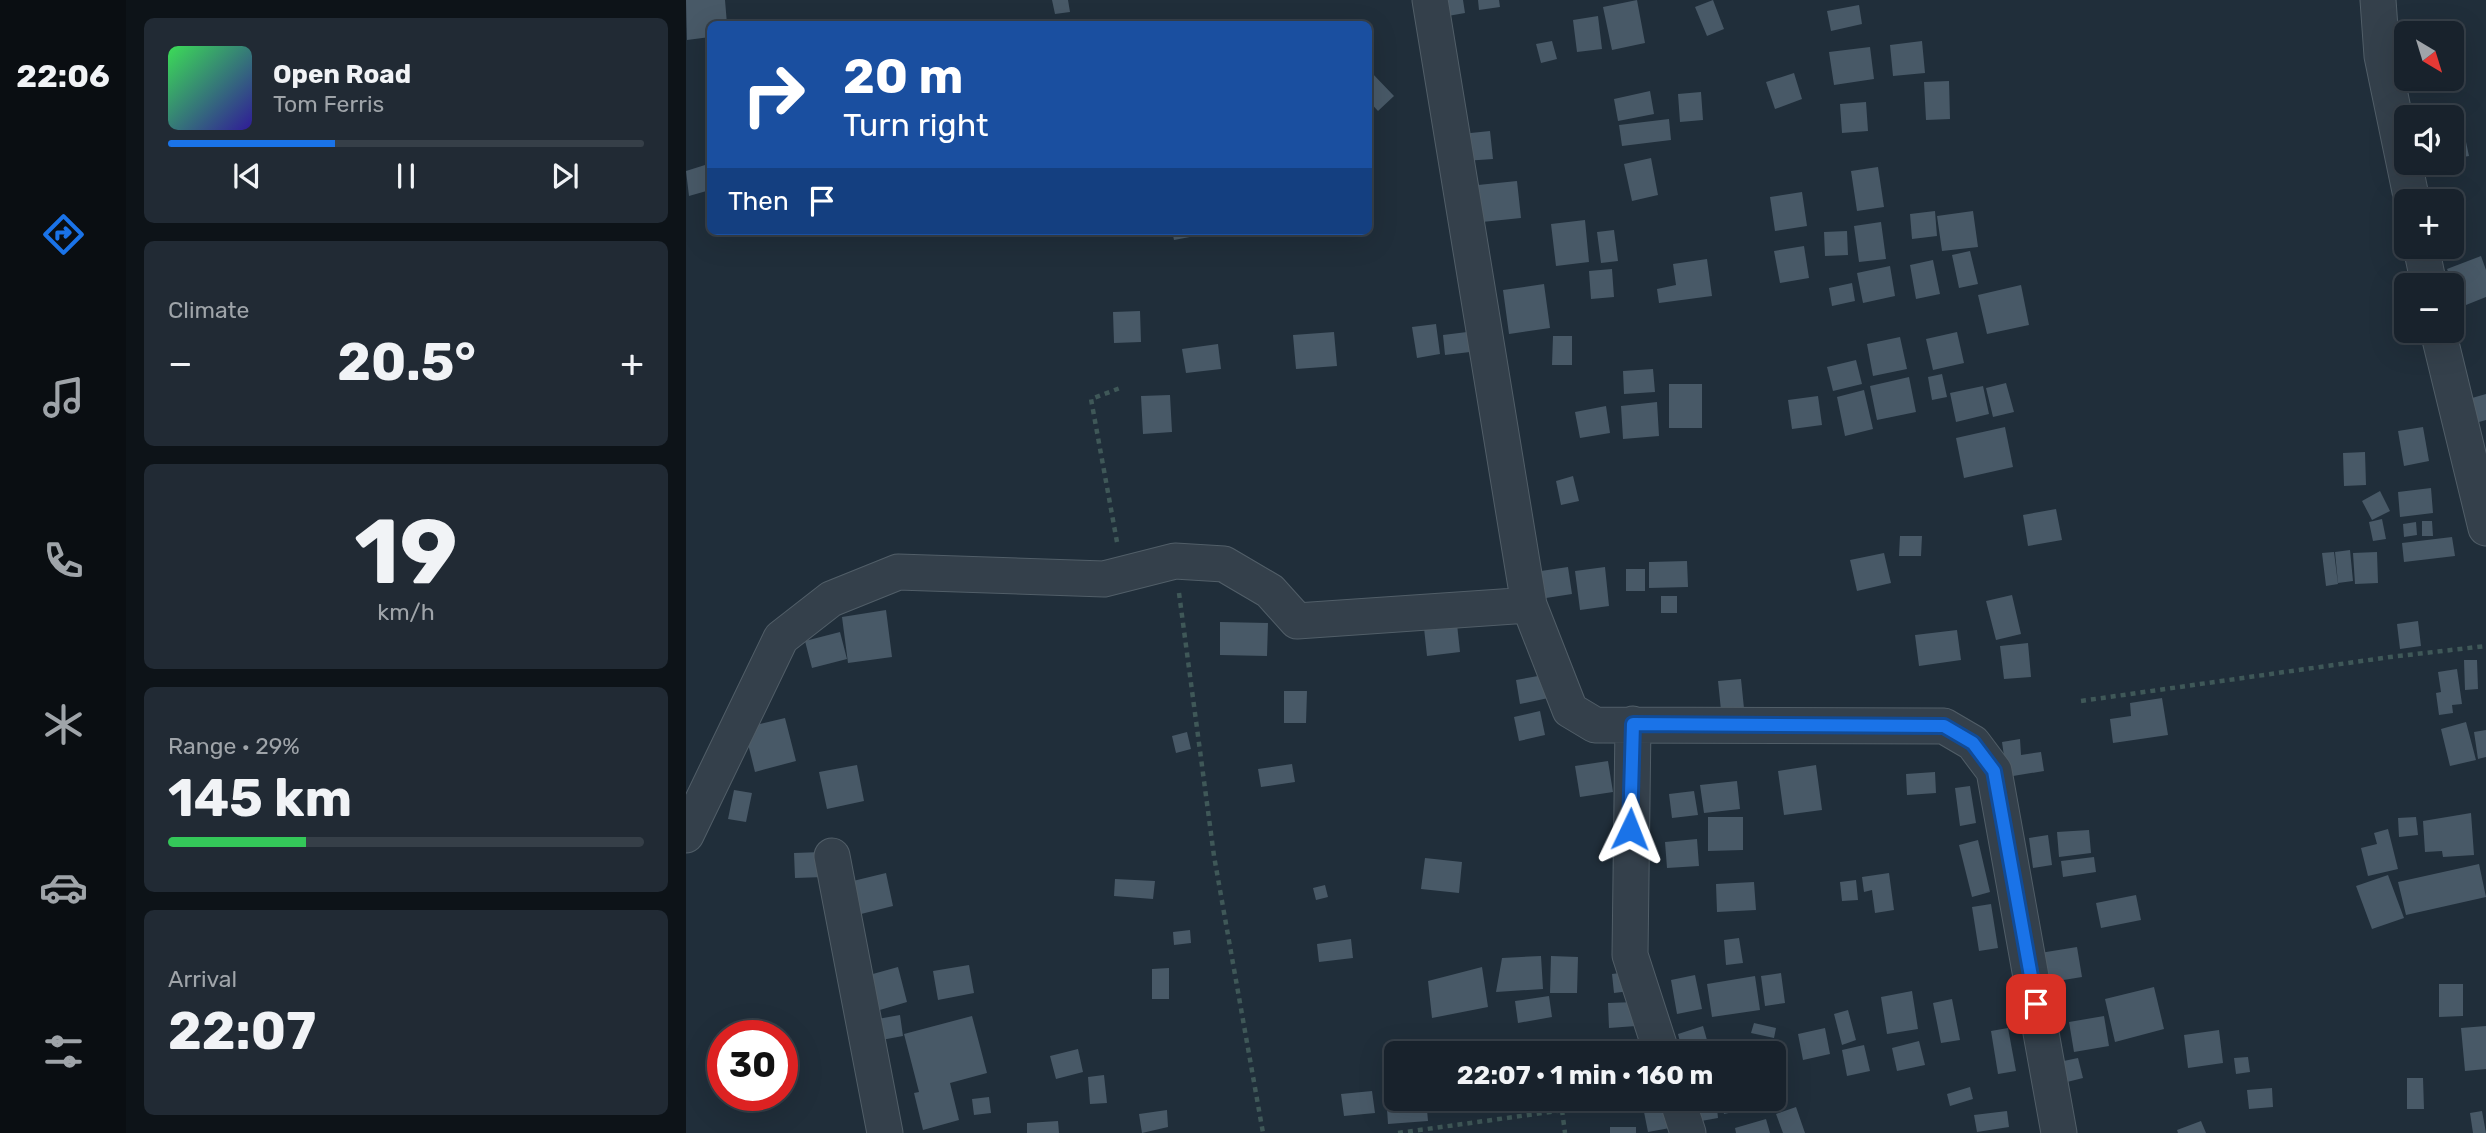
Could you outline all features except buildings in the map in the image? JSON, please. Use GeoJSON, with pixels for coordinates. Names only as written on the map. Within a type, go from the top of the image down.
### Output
{"type":"FeatureCollection","features":[{"type":"Feature","properties":{"kind":"street"},"geometry":{"type":"LineString","coordinates":[[1430,0],[1529,605],[1570,710],[1595,724],[1944,726],[1973,743],[1994,771],[2059,1133]]}},
{"type":"Feature","properties":{"kind":"street"},"geometry":{"type":"LineString","coordinates":[[2378,0],[2382,55],[2410,189]]}},
{"type":"Feature","properties":{"kind":"street"},"geometry":{"type":"LineString","coordinates":[[2441,343],[2486,528]]}},
{"type":"Feature","properties":{"kind":"street"},"geometry":{"type":"LineString","coordinates":[[686,835],[781,638],[831,599],[898,572],[1104,579],[1175,561],[1224,564],[1270,591],[1297,621],[1529,605]]}},
{"type":"Feature","properties":{"kind":"street"},"geometry":{"type":"LineString","coordinates":[[1633,724],[1630,955],[1658,1041]]}},
{"type":"Feature","properties":{"kind":"street"},"geometry":{"type":"LineString","coordinates":[[832,856],[885,1133]]}},
{"type":"Feature","properties":{"kind":"street"},"geometry":{"type":"LineString","coordinates":[[1681,1111],[1688,1133]]}},
{"type":"Feature","properties":{"kind":"path"},"geometry":{"type":"LineString","coordinates":[[1121,388],[1091,399],[1123,574]]}},
{"type":"Feature","properties":{"kind":"path"},"geometry":{"type":"LineString","coordinates":[[1175,561],[1214,856],[1263,1133]]}},
{"type":"Feature","properties":{"kind":"path"},"geometry":{"type":"LineString","coordinates":[[2081,701],[2486,646]]}},
{"type":"Feature","properties":{"kind":"path"},"geometry":{"type":"LineString","coordinates":[[1398,1133],[1555,1111]]}},
{"type":"Feature","properties":{"kind":"path"},"geometry":{"type":"LineString","coordinates":[[1562,1111],[1565,1133]]}},
{"type":"Feature","properties":{"kind":"route"},"geometry":{"type":"LineString","coordinates":[[1630,829],[1633,724],[1944,726],[1973,743],[1994,771],[2036,1004]]}}]}
